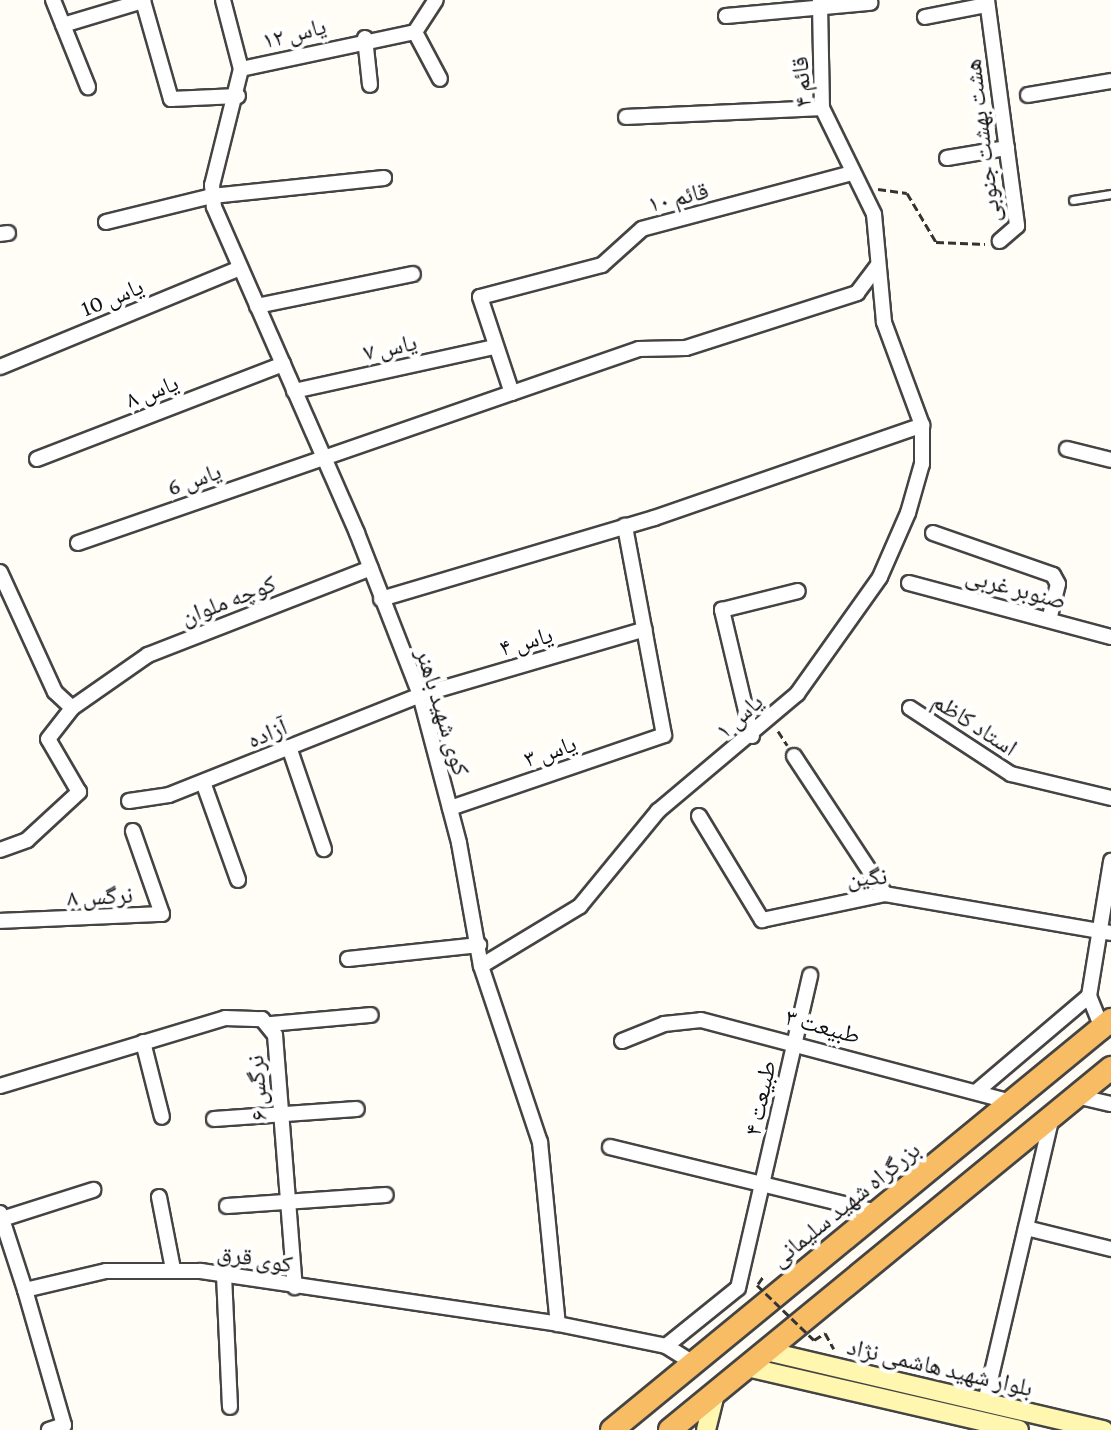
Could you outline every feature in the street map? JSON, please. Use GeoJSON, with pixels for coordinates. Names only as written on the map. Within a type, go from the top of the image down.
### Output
{"type":"FeatureCollection","features":[{"type":"Feature","properties":{"kind":"highway","name":"بزرگراه شهید سلیمانی"},"geometry":{"type":"LineString","coordinates":[[612,1430],[872,1211],[1106,1024]]}},
{"type":"Feature","properties":{"kind":"highway"},"geometry":{"type":"LineString","coordinates":[[670,1430],[1111,1068]]}},
{"type":"Feature","properties":{"kind":"main road","name":"بلوار شهید هاشمی نژاد"},"geometry":{"type":"LineString","coordinates":[[766,1351],[1019,1430]]}},
{"type":"Feature","properties":{"kind":"main road","name":"بلوار شهید هاشمی نژاد"},"geometry":{"type":"LineString","coordinates":[[747,1367],[981,1418],[1104,1430]]}},
{"type":"Feature","properties":{"kind":"main road"},"geometry":{"type":"LineString","coordinates":[[706,1430],[715,1393]]}},
{"type":"Feature","properties":{"kind":"street"},"geometry":{"type":"LineString","coordinates":[[53,0],[88,87]]}},
{"type":"Feature","properties":{"kind":"street"},"geometry":{"type":"LineString","coordinates":[[212,196],[238,96],[241,69],[223,0]]}},
{"type":"Feature","properties":{"kind":"street"},"geometry":{"type":"LineString","coordinates":[[436,0],[415,32],[440,79]]}},
{"type":"Feature","properties":{"kind":"street"},"geometry":{"type":"LineString","coordinates":[[63,25],[143,1],[171,99],[238,96]]}},
{"type":"Feature","properties":{"kind":"street"},"geometry":{"type":"LineString","coordinates":[[726,16],[820,5],[870,3]]}},
{"type":"Feature","properties":{"kind":"street"},"geometry":{"type":"LineString","coordinates":[[925,17],[987,3]]}},
{"type":"Feature","properties":{"kind":"street","name":"هشت بهشت جنوبی"},"geometry":{"type":"LineString","coordinates":[[987,3],[1017,226],[1000,241]]}},
{"type":"Feature","properties":{"kind":"street","name":"قائم ۴"},"geometry":{"type":"LineString","coordinates":[[820,5],[822,108],[867,199],[879,261],[884,322],[922,425]]}},
{"type":"Feature","properties":{"kind":"street","name":"یاس ۱۲"},"geometry":{"type":"LineString","coordinates":[[241,69],[365,38],[415,32]]}},
{"type":"Feature","properties":{"kind":"street"},"geometry":{"type":"LineString","coordinates":[[365,38],[370,85]]}},
{"type":"Feature","properties":{"kind":"street"},"geometry":{"type":"LineString","coordinates":[[1028,95],[1111,81]]}},
{"type":"Feature","properties":{"kind":"street"},"geometry":{"type":"LineString","coordinates":[[626,117],[822,108]]}},
{"type":"Feature","properties":{"kind":"street"},"geometry":{"type":"LineString","coordinates":[[947,158],[1007,148]]}},
{"type":"Feature","properties":{"kind":"street","name":"قائم ۱۰"},"geometry":{"type":"LineString","coordinates":[[494,347],[480,297],[602,265],[642,229],[852,173]]}},
{"type":"Feature","properties":{"kind":"street"},"geometry":{"type":"LineString","coordinates":[[106,222],[212,196],[384,178]]}},
{"type":"Feature","properties":{"kind":"street","name":"کوی شهید باهنر"},"geometry":{"type":"LineString","coordinates":[[212,196],[240,268],[371,568],[420,695],[450,808],[481,966],[540,1142],[558,1324]]}},
{"type":"Feature","properties":{"kind":"street","name":"یاس 6"},"geometry":{"type":"LineString","coordinates":[[78,543],[639,349],[686,348],[857,293],[879,261]]}},
{"type":"Feature","properties":{"kind":"street","name":"یاس 10"},"geometry":{"type":"LineString","coordinates":[[0,367],[240,268]]}},
{"type":"Feature","properties":{"kind":"street"},"geometry":{"type":"LineString","coordinates":[[257,306],[413,274]]}},
{"type":"Feature","properties":{"kind":"street"},"geometry":{"type":"LineString","coordinates":[[494,347],[512,393]]}},
{"type":"Feature","properties":{"kind":"street","name":"یاس ۷"},"geometry":{"type":"LineString","coordinates":[[294,391],[494,347]]}},
{"type":"Feature","properties":{"kind":"street","name":"یاس ۸"},"geometry":{"type":"LineString","coordinates":[[37,459],[283,364]]}},
{"type":"Feature","properties":{"kind":"street"},"geometry":{"type":"LineString","coordinates":[[381,599],[625,526],[922,425]]}},
{"type":"Feature","properties":{"kind":"street","name":"یاس ۱"},"geometry":{"type":"LineString","coordinates":[[481,966],[580,906],[658,811],[752,736],[838,641],[880,577],[922,464],[922,425]]}},
{"type":"Feature","properties":{"kind":"street"},"geometry":{"type":"LineString","coordinates":[[1067,449],[1111,460]]}},
{"type":"Feature","properties":{"kind":"street"},"geometry":{"type":"LineString","coordinates":[[625,526],[645,629]]}},
{"type":"Feature","properties":{"kind":"street"},"geometry":{"type":"LineString","coordinates":[[933,533],[1053,575],[1058,584],[1049,619]]}},
{"type":"Feature","properties":{"kind":"street","name":"کوچه ملوان"},"geometry":{"type":"LineString","coordinates":[[72,708],[148,655],[371,568]]}},
{"type":"Feature","properties":{"kind":"street"},"geometry":{"type":"LineString","coordinates":[[0,572],[55,692],[72,708],[48,739],[79,792],[27,840],[0,850]]}},
{"type":"Feature","properties":{"kind":"street","name":"صنوبر غربی"},"geometry":{"type":"LineString","coordinates":[[909,583],[1111,637]]}},
{"type":"Feature","properties":{"kind":"street"},"geometry":{"type":"LineString","coordinates":[[752,736],[722,610],[798,591]]}},
{"type":"Feature","properties":{"kind":"street","name":"یاس ۴"},"geometry":{"type":"LineString","coordinates":[[420,695],[645,629]]}},
{"type":"Feature","properties":{"kind":"street","name":"یاس ۳"},"geometry":{"type":"LineString","coordinates":[[450,808],[664,735],[645,629]]}},
{"type":"Feature","properties":{"kind":"street","name":"آزاده"},"geometry":{"type":"LineString","coordinates":[[129,801],[143,803],[203,782],[420,695]]}},
{"type":"Feature","properties":{"kind":"street","name":"استاد کاظم"},"geometry":{"type":"LineString","coordinates":[[910,708],[1011,774],[1111,798]]}},
{"type":"Feature","properties":{"kind":"street"},"geometry":{"type":"LineString","coordinates":[[289,747],[324,849]]}},
{"type":"Feature","properties":{"kind":"street"},"geometry":{"type":"LineString","coordinates":[[794,756],[885,894]]}},
{"type":"Feature","properties":{"kind":"street"},"geometry":{"type":"LineString","coordinates":[[203,782],[238,880]]}},
{"type":"Feature","properties":{"kind":"street","name":"نگین"},"geometry":{"type":"LineString","coordinates":[[699,816],[762,920],[885,894],[1104,932]]}},
{"type":"Feature","properties":{"kind":"street","name":"نرگس ۸"},"geometry":{"type":"LineString","coordinates":[[0,921],[162,914],[133,831]]}},
{"type":"Feature","properties":{"kind":"street"},"geometry":{"type":"LineString","coordinates":[[977,1091],[1089,996],[1104,932],[1111,861]]}},
{"type":"Feature","properties":{"kind":"street"},"geometry":{"type":"LineString","coordinates":[[348,959],[479,945]]}},
{"type":"Feature","properties":{"kind":"street","name":"طبیعت ۴"},"geometry":{"type":"LineString","coordinates":[[666,1346],[738,1288],[810,975]]}},
{"type":"Feature","properties":{"kind":"street"},"geometry":{"type":"LineString","coordinates":[[1089,996],[1106,1024]]}},
{"type":"Feature","properties":{"kind":"street","name":"نرگس ۶"},"geometry":{"type":"LineString","coordinates":[[0,1086],[225,1018],[246,1015],[270,1024],[295,1287]]}},
{"type":"Feature","properties":{"kind":"street"},"geometry":{"type":"LineString","coordinates":[[270,1024],[371,1015]]}},
{"type":"Feature","properties":{"kind":"street","name":"طبیعت ٣"},"geometry":{"type":"LineString","coordinates":[[622,1041],[664,1024],[701,1020],[795,1041],[1012,1102]]}},
{"type":"Feature","properties":{"kind":"street"},"geometry":{"type":"LineString","coordinates":[[143,1042],[162,1117]]}},
{"type":"Feature","properties":{"kind":"street"},"geometry":{"type":"LineString","coordinates":[[1076,1096],[1111,1104]]}},
{"type":"Feature","properties":{"kind":"street"},"geometry":{"type":"LineString","coordinates":[[214,1119],[357,1109]]}},
{"type":"Feature","properties":{"kind":"street"},"geometry":{"type":"LineString","coordinates":[[981,1418],[1052,1116]]}},
{"type":"Feature","properties":{"kind":"street"},"geometry":{"type":"LineString","coordinates":[[610,1147],[872,1211]]}},
{"type":"Feature","properties":{"kind":"street"},"geometry":{"type":"LineString","coordinates":[[49,1430],[64,1425],[1,1216],[93,1190]]}},
{"type":"Feature","properties":{"kind":"street"},"geometry":{"type":"LineString","coordinates":[[227,1206],[386,1195]]}},
{"type":"Feature","properties":{"kind":"street"},"geometry":{"type":"LineString","coordinates":[[159,1197],[173,1269]]}},
{"type":"Feature","properties":{"kind":"street"},"geometry":{"type":"LineString","coordinates":[[1026,1228],[1111,1249]]}},
{"type":"Feature","properties":{"kind":"street","name":"کوی قرق"},"geometry":{"type":"LineString","coordinates":[[25,1290],[106,1271],[173,1269],[558,1324]]}},
{"type":"Feature","properties":{"kind":"street"},"geometry":{"type":"LineString","coordinates":[[224,1275],[230,1407]]}},
{"type":"Feature","properties":{"kind":"street"},"geometry":{"type":"LineString","coordinates":[[558,1324],[666,1346],[693,1363]]}},
{"type":"Feature","properties":{"kind":"lane"},"geometry":{"type":"LineString","coordinates":[[1073,200],[1111,194]]}},
{"type":"Feature","properties":{"kind":"path","name":"هشت بهشت جنوبی"},"geometry":{"type":"LineString","coordinates":[[867,199],[875,190],[900,188],[917,204],[925,233],[936,242],[1000,241]]}},
{"type":"Feature","properties":{"kind":"path"},"geometry":{"type":"LineString","coordinates":[[770,718],[794,756]]}},
{"type":"Feature","properties":{"kind":"path"},"geometry":{"type":"LineString","coordinates":[[765,1274],[757,1285],[814,1340],[825,1333]]}}]}
